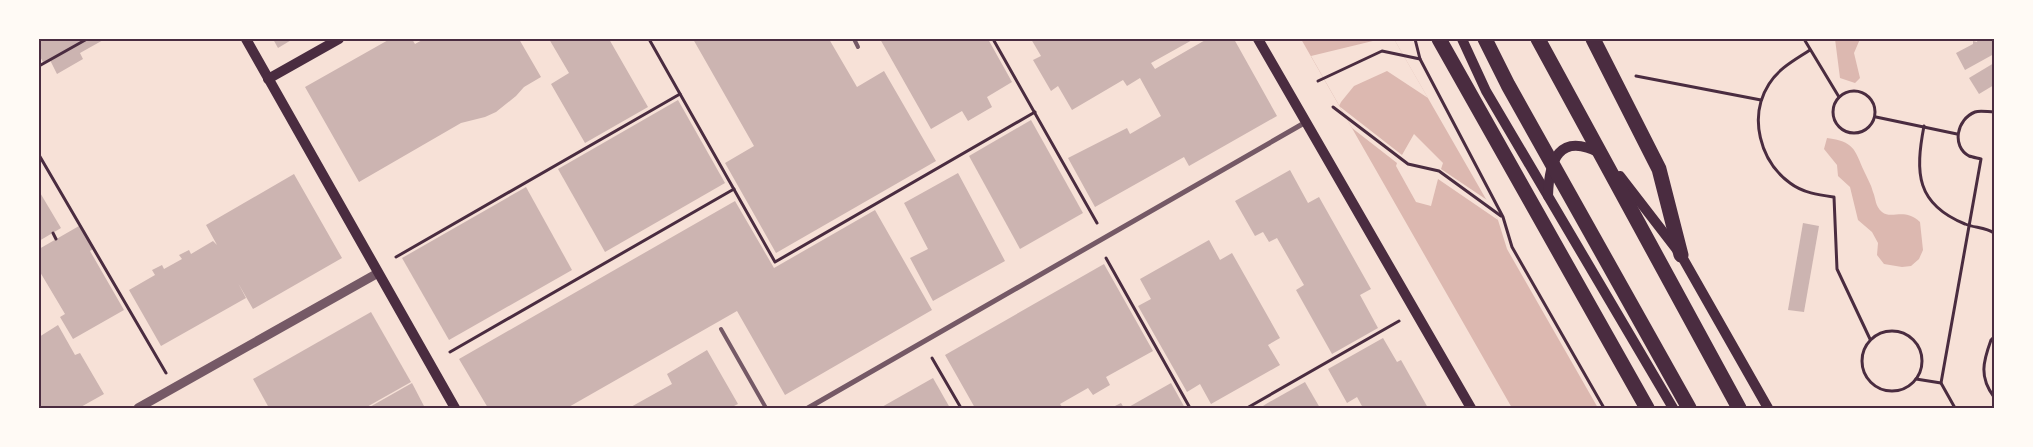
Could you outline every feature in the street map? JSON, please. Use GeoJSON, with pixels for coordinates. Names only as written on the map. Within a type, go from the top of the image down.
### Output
{"type":"FeatureCollection","features":[{"type":"Feature","properties":{"kind":"highway"},"geometry":{"type":"LineString","coordinates":[[1439,39],[1647,408]]}},
{"type":"Feature","properties":{"kind":"highway"},"geometry":{"type":"LineString","coordinates":[[1485,39],[1508,85],[1689,408]]}},
{"type":"Feature","properties":{"kind":"highway"},"geometry":{"type":"LineString","coordinates":[[1538,39],[1739,408]]}},
{"type":"Feature","properties":{"kind":"highway"},"geometry":{"type":"LineString","coordinates":[[1592,39],[1659,169],[1682,255]]}},
{"type":"Feature","properties":{"kind":"main road"},"geometry":{"type":"LineString","coordinates":[[246,39],[455,408]]}},
{"type":"Feature","properties":{"kind":"main road"},"geometry":{"type":"LineString","coordinates":[[268,79],[339,39]]}},
{"type":"Feature","properties":{"kind":"main road"},"geometry":{"type":"LineString","coordinates":[[1258,39],[1471,408]]}},
{"type":"Feature","properties":{"kind":"main road"},"geometry":{"type":"LineString","coordinates":[[1462,39],[1486,91],[1673,408]]}},
{"type":"Feature","properties":{"kind":"main road"},"geometry":{"type":"LineString","coordinates":[[1546,39],[1623,182],[1682,255],[1768,408]]}},
{"type":"Feature","properties":{"kind":"main road"},"geometry":{"type":"LineString","coordinates":[[1548,197],[1549,174],[1557,153],[1571,146],[1588,146],[1610,158]]}},
{"type":"Feature","properties":{"kind":"street"},"geometry":{"type":"LineString","coordinates":[[808,408],[1306,122]]}},
{"type":"Feature","properties":{"kind":"street"},"geometry":{"type":"LineString","coordinates":[[138,408],[378,273]]}},
{"type":"Feature","properties":{"kind":"lane"},"geometry":{"type":"LineString","coordinates":[[854,39],[858,47]]}},
{"type":"Feature","properties":{"kind":"lane"},"geometry":{"type":"LineString","coordinates":[[721,329],[766,408]]}},
{"type":"Feature","properties":{"kind":"path"},"geometry":{"type":"LineString","coordinates":[[39,66],[87,39]]}},
{"type":"Feature","properties":{"kind":"path"},"geometry":{"type":"LineString","coordinates":[[649,39],[775,262],[1035,112]]}},
{"type":"Feature","properties":{"kind":"path"},"geometry":{"type":"LineString","coordinates":[[993,39],[1098,223]]}},
{"type":"Feature","properties":{"kind":"path"},"geometry":{"type":"LineString","coordinates":[[1415,39],[1420,58],[1503,217],[1512,247],[1604,408]]}},
{"type":"Feature","properties":{"kind":"path"},"geometry":{"type":"LineString","coordinates":[[1804,39],[1839,97]]}},
{"type":"Feature","properties":{"kind":"path"},"geometry":{"type":"LineString","coordinates":[[1810,50],[1784,66],[1769,84],[1761,100],[1758,127],[1763,149],[1774,169],[1791,184],[1805,191],[1812,194],[1834,197],[1837,270],[1870,340]]}},
{"type":"Feature","properties":{"kind":"path"},"geometry":{"type":"LineString","coordinates":[[1318,81],[1382,51],[1420,58]]}},
{"type":"Feature","properties":{"kind":"path"},"geometry":{"type":"LineString","coordinates":[[1636,76],[1761,100]]}},
{"type":"Feature","properties":{"kind":"path"},"geometry":{"type":"LineString","coordinates":[[1860,90],[1870,96],[1875,106],[1876,117],[1870,127],[1860,133],[1849,133],[1840,128],[1834,118],[1833,107],[1839,97],[1848,91],[1860,90]]}},
{"type":"Feature","properties":{"kind":"path"},"geometry":{"type":"LineString","coordinates":[[396,257],[680,94]]}},
{"type":"Feature","properties":{"kind":"path"},"geometry":{"type":"LineString","coordinates":[[1333,107],[1408,164],[1439,171],[1503,217]]}},
{"type":"Feature","properties":{"kind":"path"},"geometry":{"type":"LineString","coordinates":[[1955,408],[1941,383],[1981,159],[1969,155],[1960,146],[1958,134],[1962,122],[1970,114],[1994,112]]}},
{"type":"Feature","properties":{"kind":"path"},"geometry":{"type":"LineString","coordinates":[[1876,117],[1958,134]]}},
{"type":"Feature","properties":{"kind":"path"},"geometry":{"type":"LineString","coordinates":[[1924,126],[1919,152],[1920,176],[1929,199],[1947,216],[1968,226],[1994,233]]}},
{"type":"Feature","properties":{"kind":"path"},"geometry":{"type":"LineString","coordinates":[[39,155],[166,373]]}},
{"type":"Feature","properties":{"kind":"path"},"geometry":{"type":"LineString","coordinates":[[450,352],[734,189]]}},
{"type":"Feature","properties":{"kind":"path"},"geometry":{"type":"LineString","coordinates":[[53,233],[56,239]]}},
{"type":"Feature","properties":{"kind":"path"},"geometry":{"type":"LineString","coordinates":[[1106,258],[1190,408]]}},
{"type":"Feature","properties":{"kind":"path"},"geometry":{"type":"LineString","coordinates":[[1247,408],[1399,321]]}},
{"type":"Feature","properties":{"kind":"path"},"geometry":{"type":"LineString","coordinates":[[1889,331],[1899,332],[1908,336],[1916,343],[1922,361],[1916,380],[1900,390],[1891,391],[1873,385],[1866,378],[1862,358],[1870,340],[1879,334],[1889,331]]}},
{"type":"Feature","properties":{"kind":"path"},"geometry":{"type":"LineString","coordinates":[[1994,337],[1991,340],[1983,363],[1987,388],[1994,397]]}},
{"type":"Feature","properties":{"kind":"path"},"geometry":{"type":"LineString","coordinates":[[932,358],[961,408]]}},
{"type":"Feature","properties":{"kind":"path"},"geometry":{"type":"LineString","coordinates":[[1916,380],[1941,383]]}},
{"type":"Feature","properties":{"kind":"shaded area"},"geometry":{"type":"Polygon","coordinates":[[[1301,39],[1394,39],[1498,220],[1507,249],[1598,408],[1512,408],[1301,39]]]}},
{"type":"Feature","properties":{"kind":"shaded area"},"geometry":{"type":"Polygon","coordinates":[[[1835,39],[1860,39],[1854,53],[1860,78],[1855,83],[1840,78],[1835,39]]]}},
{"type":"Feature","properties":{"kind":"shaded area"},"geometry":{"type":"Polygon","coordinates":[[[1827,138],[1843,142],[1852,147],[1871,186],[1877,205],[1882,212],[1890,215],[1909,215],[1920,222],[1923,250],[1919,259],[1911,266],[1902,267],[1884,264],[1877,255],[1878,243],[1872,232],[1858,220],[1850,187],[1838,176],[1837,165],[1824,149],[1827,138]]]}},
{"type":"Feature","properties":{"kind":"pier"},"geometry":{"type":"Polygon","coordinates":[[[1381,39],[1394,39],[1428,98],[1387,71],[1354,86],[1339,106],[1311,56],[1381,39]]]}},
{"type":"Feature","properties":{"kind":"pier"},"geometry":{"type":"Polygon","coordinates":[[[1340,107],[1402,155],[1414,134],[1443,163],[1441,169],[1487,200],[1498,220],[1438,179],[1431,206],[1416,202],[1396,166],[1397,163],[1352,128],[1340,107]]]}},
{"type":"Feature","properties":{"kind":"building"},"geometry":{"type":"Polygon","coordinates":[[[39,39],[105,39],[80,53],[83,59],[57,74],[50,60],[43,62],[39,55],[39,39]]]}},
{"type":"Feature","properties":{"kind":"building"},"geometry":{"type":"Polygon","coordinates":[[[273,39],[293,39],[278,48],[273,39]]]}},
{"type":"Feature","properties":{"kind":"building"},"geometry":{"type":"Polygon","coordinates":[[[390,39],[412,39],[415,44],[424,39],[519,39],[541,77],[524,87],[496,112],[461,123],[359,182],[305,87],[390,39]]]}},
{"type":"Feature","properties":{"kind":"building"},"geometry":{"type":"Polygon","coordinates":[[[549,39],[609,39],[648,107],[585,143],[551,84],[569,73],[549,39]]]}},
{"type":"Feature","properties":{"kind":"building"},"geometry":{"type":"Polygon","coordinates":[[[693,39],[829,39],[857,87],[884,71],[936,161],[776,253],[725,163],[754,146],[693,39]]]}},
{"type":"Feature","properties":{"kind":"building"},"geometry":{"type":"Polygon","coordinates":[[[880,39],[988,39],[1012,82],[987,97],[992,107],[968,121],[962,111],[931,129],[880,39]]]}},
{"type":"Feature","properties":{"kind":"building"},"geometry":{"type":"Polygon","coordinates":[[[1031,39],[1194,39],[1151,63],[1155,69],[1207,39],[1234,39],[1277,116],[1189,166],[1184,157],[1095,207],[1068,158],[1127,128],[1130,134],[1161,116],[1140,78],[1127,86],[1123,80],[1072,110],[1058,86],[1051,91],[1033,60],[1041,56],[1031,39]]]}},
{"type":"Feature","properties":{"kind":"building"},"geometry":{"type":"Polygon","coordinates":[[[1978,39],[1994,39],[1994,54],[1965,70],[1956,53],[1973,44],[1973,41],[1977,42],[1978,39]]]}},
{"type":"Feature","properties":{"kind":"building"},"geometry":{"type":"Polygon","coordinates":[[[1994,63],[1994,85],[1979,94],[1969,78],[1994,63]]]}},
{"type":"Feature","properties":{"kind":"building"},"geometry":{"type":"Polygon","coordinates":[[[678,100],[725,183],[605,252],[558,169],[678,100]]]}},
{"type":"Feature","properties":{"kind":"building"},"geometry":{"type":"Polygon","coordinates":[[[1031,120],[1083,213],[1020,249],[969,156],[1031,120]]]}},
{"type":"Feature","properties":{"kind":"building"},"geometry":{"type":"Polygon","coordinates":[[[1290,170],[1308,203],[1319,197],[1371,289],[1360,295],[1378,328],[1332,354],[1296,290],[1304,285],[1277,238],[1269,242],[1263,232],[1255,236],[1235,201],[1290,170]]]}},
{"type":"Feature","properties":{"kind":"building"},"geometry":{"type":"Polygon","coordinates":[[[958,173],[1005,261],[933,301],[910,258],[928,249],[904,203],[958,173]]]}},
{"type":"Feature","properties":{"kind":"building"},"geometry":{"type":"Polygon","coordinates":[[[294,174],[342,258],[253,309],[238,283],[246,298],[161,346],[129,290],[155,275],[152,270],[162,265],[164,269],[182,259],[179,255],[189,250],[191,254],[213,241],[217,245],[206,225],[294,174]]]}},
{"type":"Feature","properties":{"kind":"building"},"geometry":{"type":"Polygon","coordinates":[[[526,187],[572,270],[449,340],[402,258],[526,187]]]}},
{"type":"Feature","properties":{"kind":"building"},"geometry":{"type":"Polygon","coordinates":[[[39,191],[61,228],[39,241],[39,191]]]}},
{"type":"Feature","properties":{"kind":"building"},"geometry":{"type":"Polygon","coordinates":[[[735,201],[774,268],[875,210],[932,310],[785,395],[737,311],[567,408],[488,408],[459,359],[735,201]]]}},
{"type":"Feature","properties":{"kind":"building"},"geometry":{"type":"Polygon","coordinates":[[[1803,223],[1819,226],[1804,312],[1788,310],[1803,223]]]}},
{"type":"Feature","properties":{"kind":"building"},"geometry":{"type":"Polygon","coordinates":[[[79,226],[93,249],[90,251],[124,310],[73,339],[60,317],[65,314],[39,273],[39,249],[79,226]]]}},
{"type":"Feature","properties":{"kind":"building"},"geometry":{"type":"Polygon","coordinates":[[[1209,240],[1220,260],[1232,253],[1280,338],[1268,345],[1280,365],[1211,404],[1200,384],[1187,392],[1138,306],[1151,299],[1140,279],[1209,240]]]}},
{"type":"Feature","properties":{"kind":"building"},"geometry":{"type":"Polygon","coordinates":[[[1104,264],[1153,351],[1106,377],[1110,385],[1093,395],[1088,388],[1060,404],[1063,408],[975,408],[945,355],[1104,264]]]}},
{"type":"Feature","properties":{"kind":"building"},"geometry":{"type":"Polygon","coordinates":[[[371,312],[411,382],[365,408],[269,408],[253,379],[371,312]]]}},
{"type":"Feature","properties":{"kind":"building"},"geometry":{"type":"Polygon","coordinates":[[[58,325],[75,355],[80,353],[104,394],[79,408],[39,408],[39,337],[58,325]]]}},
{"type":"Feature","properties":{"kind":"building"},"geometry":{"type":"Polygon","coordinates":[[[1383,338],[1397,362],[1401,360],[1428,408],[1363,408],[1357,397],[1347,403],[1328,369],[1383,338]]]}},
{"type":"Feature","properties":{"kind":"building"},"geometry":{"type":"Polygon","coordinates":[[[707,350],[738,404],[730,408],[629,408],[672,384],[667,374],[707,350]]]}},
{"type":"Feature","properties":{"kind":"building"},"geometry":{"type":"Polygon","coordinates":[[[933,378],[950,408],[880,408],[933,378]]]}},
{"type":"Feature","properties":{"kind":"building"},"geometry":{"type":"Polygon","coordinates":[[[1305,382],[1320,408],[1260,408],[1266,404],[1305,382]]]}},
{"type":"Feature","properties":{"kind":"building"},"geometry":{"type":"Polygon","coordinates":[[[412,383],[425,408],[368,408],[412,383]]]}},
{"type":"Feature","properties":{"kind":"building"},"geometry":{"type":"Polygon","coordinates":[[[1171,383],[1185,408],[1127,408],[1171,383]]]}},
{"type":"Feature","properties":{"kind":"building"},"geometry":{"type":"Polygon","coordinates":[[[1121,403],[1124,408],[1111,408],[1121,403]]]}}]}
